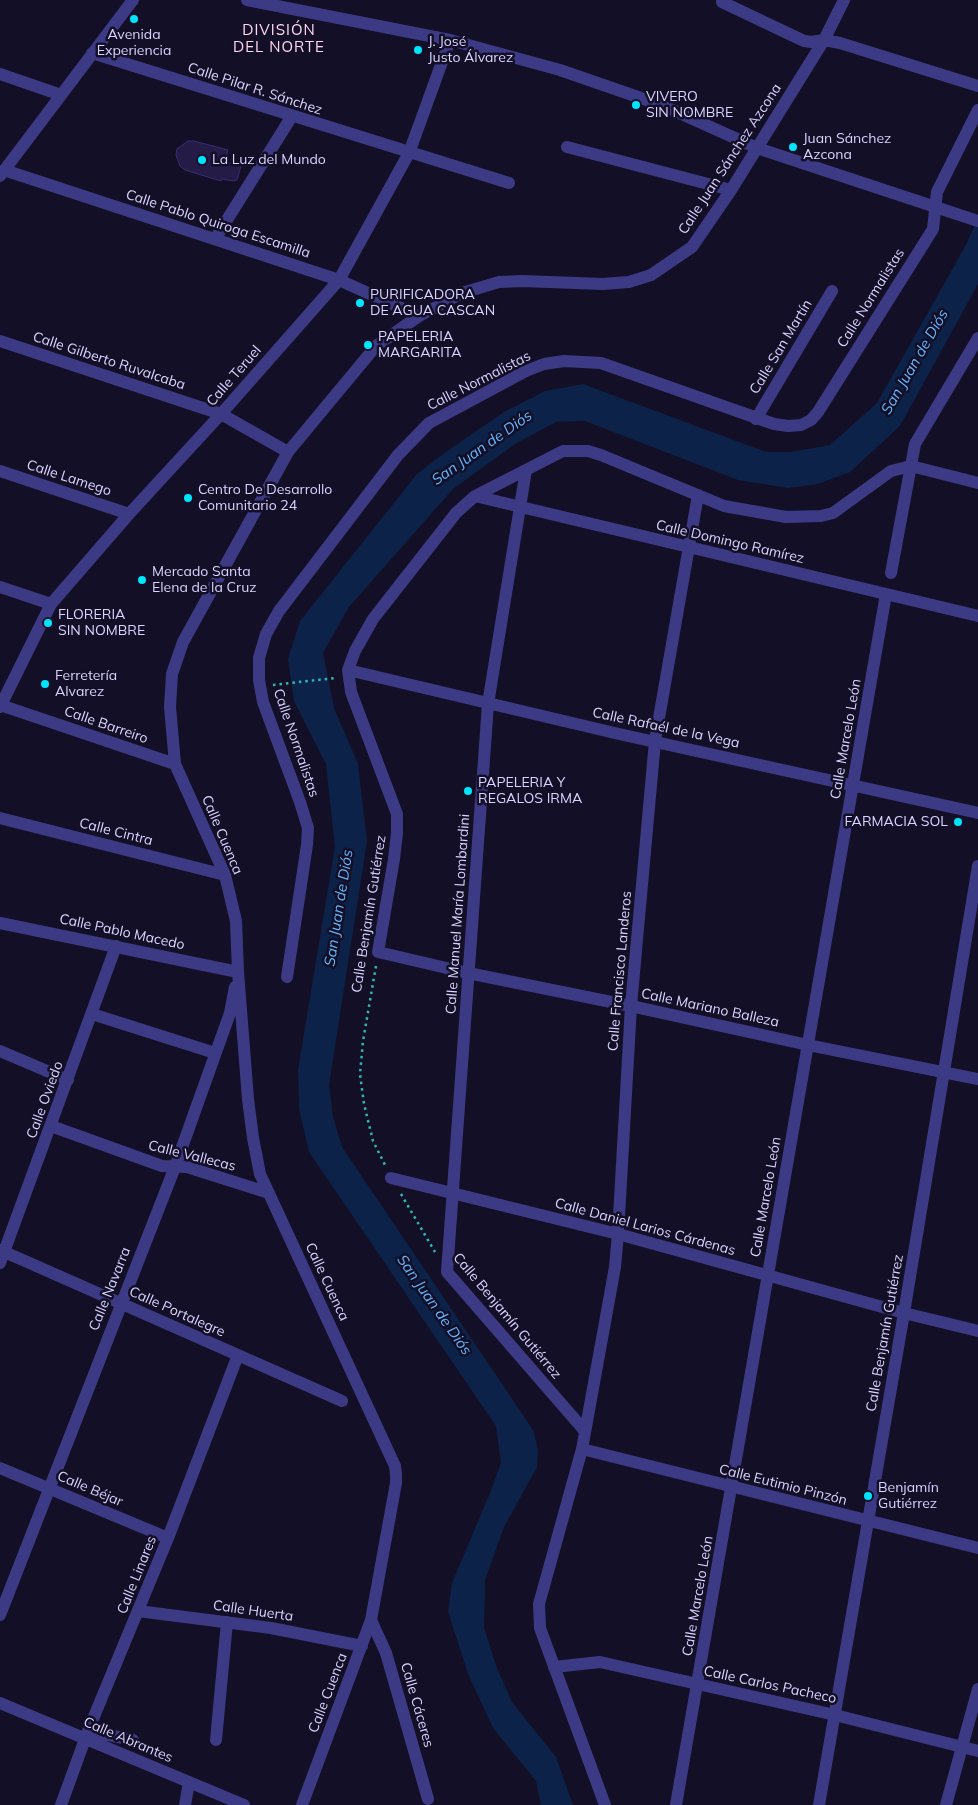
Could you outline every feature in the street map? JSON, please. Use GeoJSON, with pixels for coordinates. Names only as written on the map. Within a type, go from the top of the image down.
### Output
{"type":"FeatureCollection","features":[{"type":"Feature","properties":{"kind":"street"},"geometry":{"type":"LineString","coordinates":[[2,173],[133,0]]}},
{"type":"Feature","properties":{"kind":"street"},"geometry":{"type":"LineString","coordinates":[[247,0],[450,40],[560,70],[664,106],[757,148],[978,221]]}},
{"type":"Feature","properties":{"kind":"street","name":"Calle Juan Sánchez Azcona"},"geometry":{"type":"LineString","coordinates":[[175,764],[170,707],[172,674],[183,642],[288,452],[376,346],[419,316],[462,293],[499,282],[603,284],[629,282],[651,275],[692,247],[732,190],[824,40],[844,0]]}},
{"type":"Feature","properties":{"kind":"street"},"geometry":{"type":"LineString","coordinates":[[722,2],[804,41],[824,40],[840,42],[978,86]]}},
{"type":"Feature","properties":{"kind":"street","name":"Calle Teruel"},"geometry":{"type":"LineString","coordinates":[[0,706],[51,604],[339,280],[409,153],[450,40]]}},
{"type":"Feature","properties":{"kind":"street","name":"Calle Pilar R. Sánchez"},"geometry":{"type":"LineString","coordinates":[[92,53],[509,183]]}},
{"type":"Feature","properties":{"kind":"street"},"geometry":{"type":"LineString","coordinates":[[0,74],[61,94]]}},
{"type":"Feature","properties":{"kind":"street","name":"Calle Normalistas"},"geometry":{"type":"LineString","coordinates":[[287,977],[308,828],[263,702],[259,680],[259,658],[266,634],[279,611],[398,455],[429,423],[526,371],[544,364],[564,361],[582,361],[611,366],[756,419],[788,426],[801,425],[811,420],[933,229],[937,192],[978,110]]}},
{"type":"Feature","properties":{"kind":"street"},"geometry":{"type":"LineString","coordinates":[[215,239],[292,116]]}},
{"type":"Feature","properties":{"kind":"street"},"geometry":{"type":"LineString","coordinates":[[567,147],[732,190]]}},
{"type":"Feature","properties":{"kind":"street","name":"Calle Pablo Quiroga Escamilla"},"geometry":{"type":"LineString","coordinates":[[2,173],[215,239],[339,280],[419,316]]}},
{"type":"Feature","properties":{"kind":"street","name":"Calle San Martín"},"geometry":{"type":"LineString","coordinates":[[756,419],[832,291]]}},
{"type":"Feature","properties":{"kind":"street","name":"Calle Gilberto Ruvalcaba"},"geometry":{"type":"LineString","coordinates":[[0,341],[221,414],[288,452]]}},
{"type":"Feature","properties":{"kind":"street"},"geometry":{"type":"LineString","coordinates":[[891,573],[915,444],[976,345]]}},
{"type":"Feature","properties":{"kind":"street"},"geometry":{"type":"LineString","coordinates":[[348,670],[355,651],[373,619],[456,513],[475,496],[563,451],[588,451],[724,506],[795,517],[821,516],[833,513],[891,472],[911,466],[978,483]]}},
{"type":"Feature","properties":{"kind":"street","name":"Calle Manuel María Lombardini"},"geometry":{"type":"LineString","coordinates":[[447,1272],[488,704],[526,470]]}},
{"type":"Feature","properties":{"kind":"street","name":"Calle Lamego"},"geometry":{"type":"LineString","coordinates":[[0,471],[129,514]]}},
{"type":"Feature","properties":{"kind":"street","name":"Calle Francisco Landeros"},"geometry":{"type":"LineString","coordinates":[[582,1449],[615,1267],[631,1006],[655,741],[698,495]]}},
{"type":"Feature","properties":{"kind":"street","name":"Calle Domingo Ramírez"},"geometry":{"type":"LineString","coordinates":[[475,496],[978,616]]}},
{"type":"Feature","properties":{"kind":"street"},"geometry":{"type":"LineString","coordinates":[[0,587],[51,604]]}},
{"type":"Feature","properties":{"kind":"street","name":"Calle Marcelo León"},"geometry":{"type":"LineString","coordinates":[[676,1805],[886,594]]}},
{"type":"Feature","properties":{"kind":"street","name":"Calle Rafaél de la Vega"},"geometry":{"type":"LineString","coordinates":[[348,670],[488,704],[978,813]]}},
{"type":"Feature","properties":{"kind":"street","name":"Calle Benjamín Gutiérrez"},"geometry":{"type":"LineString","coordinates":[[348,670],[351,692],[397,814],[394,859],[378,952]]}},
{"type":"Feature","properties":{"kind":"street","name":"Calle Barreiro"},"geometry":{"type":"LineString","coordinates":[[0,706],[175,764]]}},
{"type":"Feature","properties":{"kind":"street","name":"Calle Cuenca"},"geometry":{"type":"LineString","coordinates":[[175,764],[225,875],[236,921],[248,1099],[260,1174],[395,1466],[396,1483],[371,1620],[302,1805]]}},
{"type":"Feature","properties":{"kind":"street","name":"Calle Cintra"},"geometry":{"type":"LineString","coordinates":[[0,818],[225,875]]}},
{"type":"Feature","properties":{"kind":"street","name":"Calle Benjamín Gutiérrez"},"geometry":{"type":"LineString","coordinates":[[819,1805],[904,1313],[978,866]]}},
{"type":"Feature","properties":{"kind":"street","name":"Calle Pablo Macedo"},"geometry":{"type":"LineString","coordinates":[[0,923],[238,972]]}},
{"type":"Feature","properties":{"kind":"street","name":"Calle Oviedo"},"geometry":{"type":"LineString","coordinates":[[1,1255],[51,1126],[116,946]]}},
{"type":"Feature","properties":{"kind":"street","name":"Calle Mariano Balleza"},"geometry":{"type":"LineString","coordinates":[[378,952],[468,974],[631,1006],[808,1045],[978,1079]]}},
{"type":"Feature","properties":{"kind":"street","name":"Calle Navarra"},"geometry":{"type":"LineString","coordinates":[[0,1615],[175,1167],[230,1013],[238,972]]}},
{"type":"Feature","properties":{"kind":"street"},"geometry":{"type":"LineString","coordinates":[[92,1014],[215,1053]]}},
{"type":"Feature","properties":{"kind":"street"},"geometry":{"type":"LineString","coordinates":[[0,1051],[68,1080]]}},
{"type":"Feature","properties":{"kind":"street","name":"Calle Vallecas"},"geometry":{"type":"LineString","coordinates":[[51,1126],[162,1166],[187,1167],[269,1193]]}},
{"type":"Feature","properties":{"kind":"street","name":"Calle Daniel Larios Cárdenas"},"geometry":{"type":"LineString","coordinates":[[391,1178],[618,1234],[904,1313],[978,1331]]}},
{"type":"Feature","properties":{"kind":"street","name":"Calle Portalegre"},"geometry":{"type":"LineString","coordinates":[[1,1255],[121,1303],[342,1401]]}},
{"type":"Feature","properties":{"kind":"street","name":"Calle Benjamín Gutiérrez"},"geometry":{"type":"LineString","coordinates":[[447,1272],[584,1430]]}},
{"type":"Feature","properties":{"kind":"street","name":"Calle Linares"},"geometry":{"type":"LineString","coordinates":[[61,1805],[87,1735],[168,1538],[238,1355]]}},
{"type":"Feature","properties":{"kind":"street"},"geometry":{"type":"LineString","coordinates":[[582,1449],[539,1604],[540,1628],[605,1805]]}},
{"type":"Feature","properties":{"kind":"street","name":"Calle Eutimio Pinzón"},"geometry":{"type":"LineString","coordinates":[[582,1449],[978,1548]]}},
{"type":"Feature","properties":{"kind":"street","name":"Calle Béjar"},"geometry":{"type":"LineString","coordinates":[[0,1468],[168,1538]]}},
{"type":"Feature","properties":{"kind":"street","name":"Calle Huerta"},"geometry":{"type":"LineString","coordinates":[[138,1610],[304,1633],[362,1646]]}},
{"type":"Feature","properties":{"kind":"street","name":"Calle Cáceres"},"geometry":{"type":"LineString","coordinates":[[371,1620],[386,1653],[428,1799]]}},
{"type":"Feature","properties":{"kind":"street"},"geometry":{"type":"LineString","coordinates":[[216,1740],[227,1622]]}},
{"type":"Feature","properties":{"kind":"street","name":"Calle Carlos Pacheco"},"geometry":{"type":"LineString","coordinates":[[554,1667],[600,1662],[835,1715],[978,1751]]}},
{"type":"Feature","properties":{"kind":"street"},"geometry":{"type":"LineString","coordinates":[[946,1805],[978,1689]]}},
{"type":"Feature","properties":{"kind":"street","name":"Calle Abrantes"},"geometry":{"type":"LineString","coordinates":[[0,1703],[87,1735],[244,1805]]}},
{"type":"Feature","properties":{"kind":"street"},"geometry":{"type":"LineString","coordinates":[[87,1735],[133,1740]]}},
{"type":"Feature","properties":{"kind":"street"},"geometry":{"type":"LineString","coordinates":[[185,1805],[190,1782]]}},
{"type":"Feature","properties":{"kind":"path"},"geometry":{"type":"LineString","coordinates":[[269,686],[337,678]]}},
{"type":"Feature","properties":{"kind":"path","name":"Calle Benjamín Gutiérrez"},"geometry":{"type":"LineString","coordinates":[[378,952],[363,1041],[360,1074],[364,1104],[373,1141],[391,1178],[447,1272]]}},
{"type":"Feature","properties":{"kind":"water","name":"San Juan de Diós"},"geometry":{"type":"Polygon","coordinates":[[[978,218],[978,284],[900,426],[850,472],[818,484],[788,488],[738,480],[585,421],[556,422],[515,444],[453,489],[349,607],[323,653],[334,708],[358,764],[367,841],[329,1085],[333,1117],[342,1147],[533,1430],[538,1449],[537,1467],[504,1527],[485,1580],[484,1628],[497,1668],[512,1702],[556,1757],[573,1805],[541,1805],[536,1781],[493,1728],[469,1676],[448,1612],[452,1583],[501,1463],[496,1426],[309,1152],[299,1109],[298,1070],[335,847],[326,764],[294,701],[288,659],[300,621],[417,474],[504,412],[545,391],[583,384],[766,452],[791,452],[830,445],[877,403],[966,245],[978,218]]]}},
{"type":"Feature","properties":{"kind":"building","name":"La Luz del Mundo"},"geometry":{"type":"Polygon","coordinates":[[[188,141],[228,150],[225,162],[241,166],[237,180],[222,179],[221,181],[185,170],[180,166],[176,155],[177,149],[188,141]]]}},
{"type":"Feature","properties":{"kind":"place","name":"Avenida Experiencia"},"geometry":{"type":"Point","coordinates":[134,19]}},
{"type":"Feature","properties":{"kind":"place","name":"J. José Justo Álvarez"},"geometry":{"type":"Point","coordinates":[418,50]}},
{"type":"Feature","properties":{"kind":"place","name":"VIVERO SIN NOMBRE"},"geometry":{"type":"Point","coordinates":[636,105]}},
{"type":"Feature","properties":{"kind":"place","name":"Juan Sánchez Azcona"},"geometry":{"type":"Point","coordinates":[793,147]}},
{"type":"Feature","properties":{"kind":"place","name":"La Luz del Mundo"},"geometry":{"type":"Point","coordinates":[202,160]}},
{"type":"Feature","properties":{"kind":"place","name":"PURIFICADORA DE AGUA CASCAN"},"geometry":{"type":"Point","coordinates":[360,303]}},
{"type":"Feature","properties":{"kind":"place","name":"PAPELERIA MARGARITA"},"geometry":{"type":"Point","coordinates":[368,345]}},
{"type":"Feature","properties":{"kind":"place","name":"Centro De Desarrollo Comunitario 24"},"geometry":{"type":"Point","coordinates":[188,498]}},
{"type":"Feature","properties":{"kind":"place","name":"Mercado Santa Elena de la Cruz"},"geometry":{"type":"Point","coordinates":[142,580]}},
{"type":"Feature","properties":{"kind":"place","name":"FLORERIA SIN NOMBRE"},"geometry":{"type":"Point","coordinates":[48,623]}},
{"type":"Feature","properties":{"kind":"place","name":"Ferretería Alvarez"},"geometry":{"type":"Point","coordinates":[45,684]}},
{"type":"Feature","properties":{"kind":"place","name":"PAPELERIA Y REGALOS IRMA"},"geometry":{"type":"Point","coordinates":[468,791]}},
{"type":"Feature","properties":{"kind":"place","name":"FARMACIA SOL"},"geometry":{"type":"Point","coordinates":[958,822]}},
{"type":"Feature","properties":{"kind":"place","name":"Benjamín Gutiérrez"},"geometry":{"type":"Point","coordinates":[868,1496]}},
{"type":"Feature","properties":{"kind":"district","name":"DIVISIÓN DEL NORTE"},"geometry":{"type":"Point","coordinates":[279,38]}}]}
